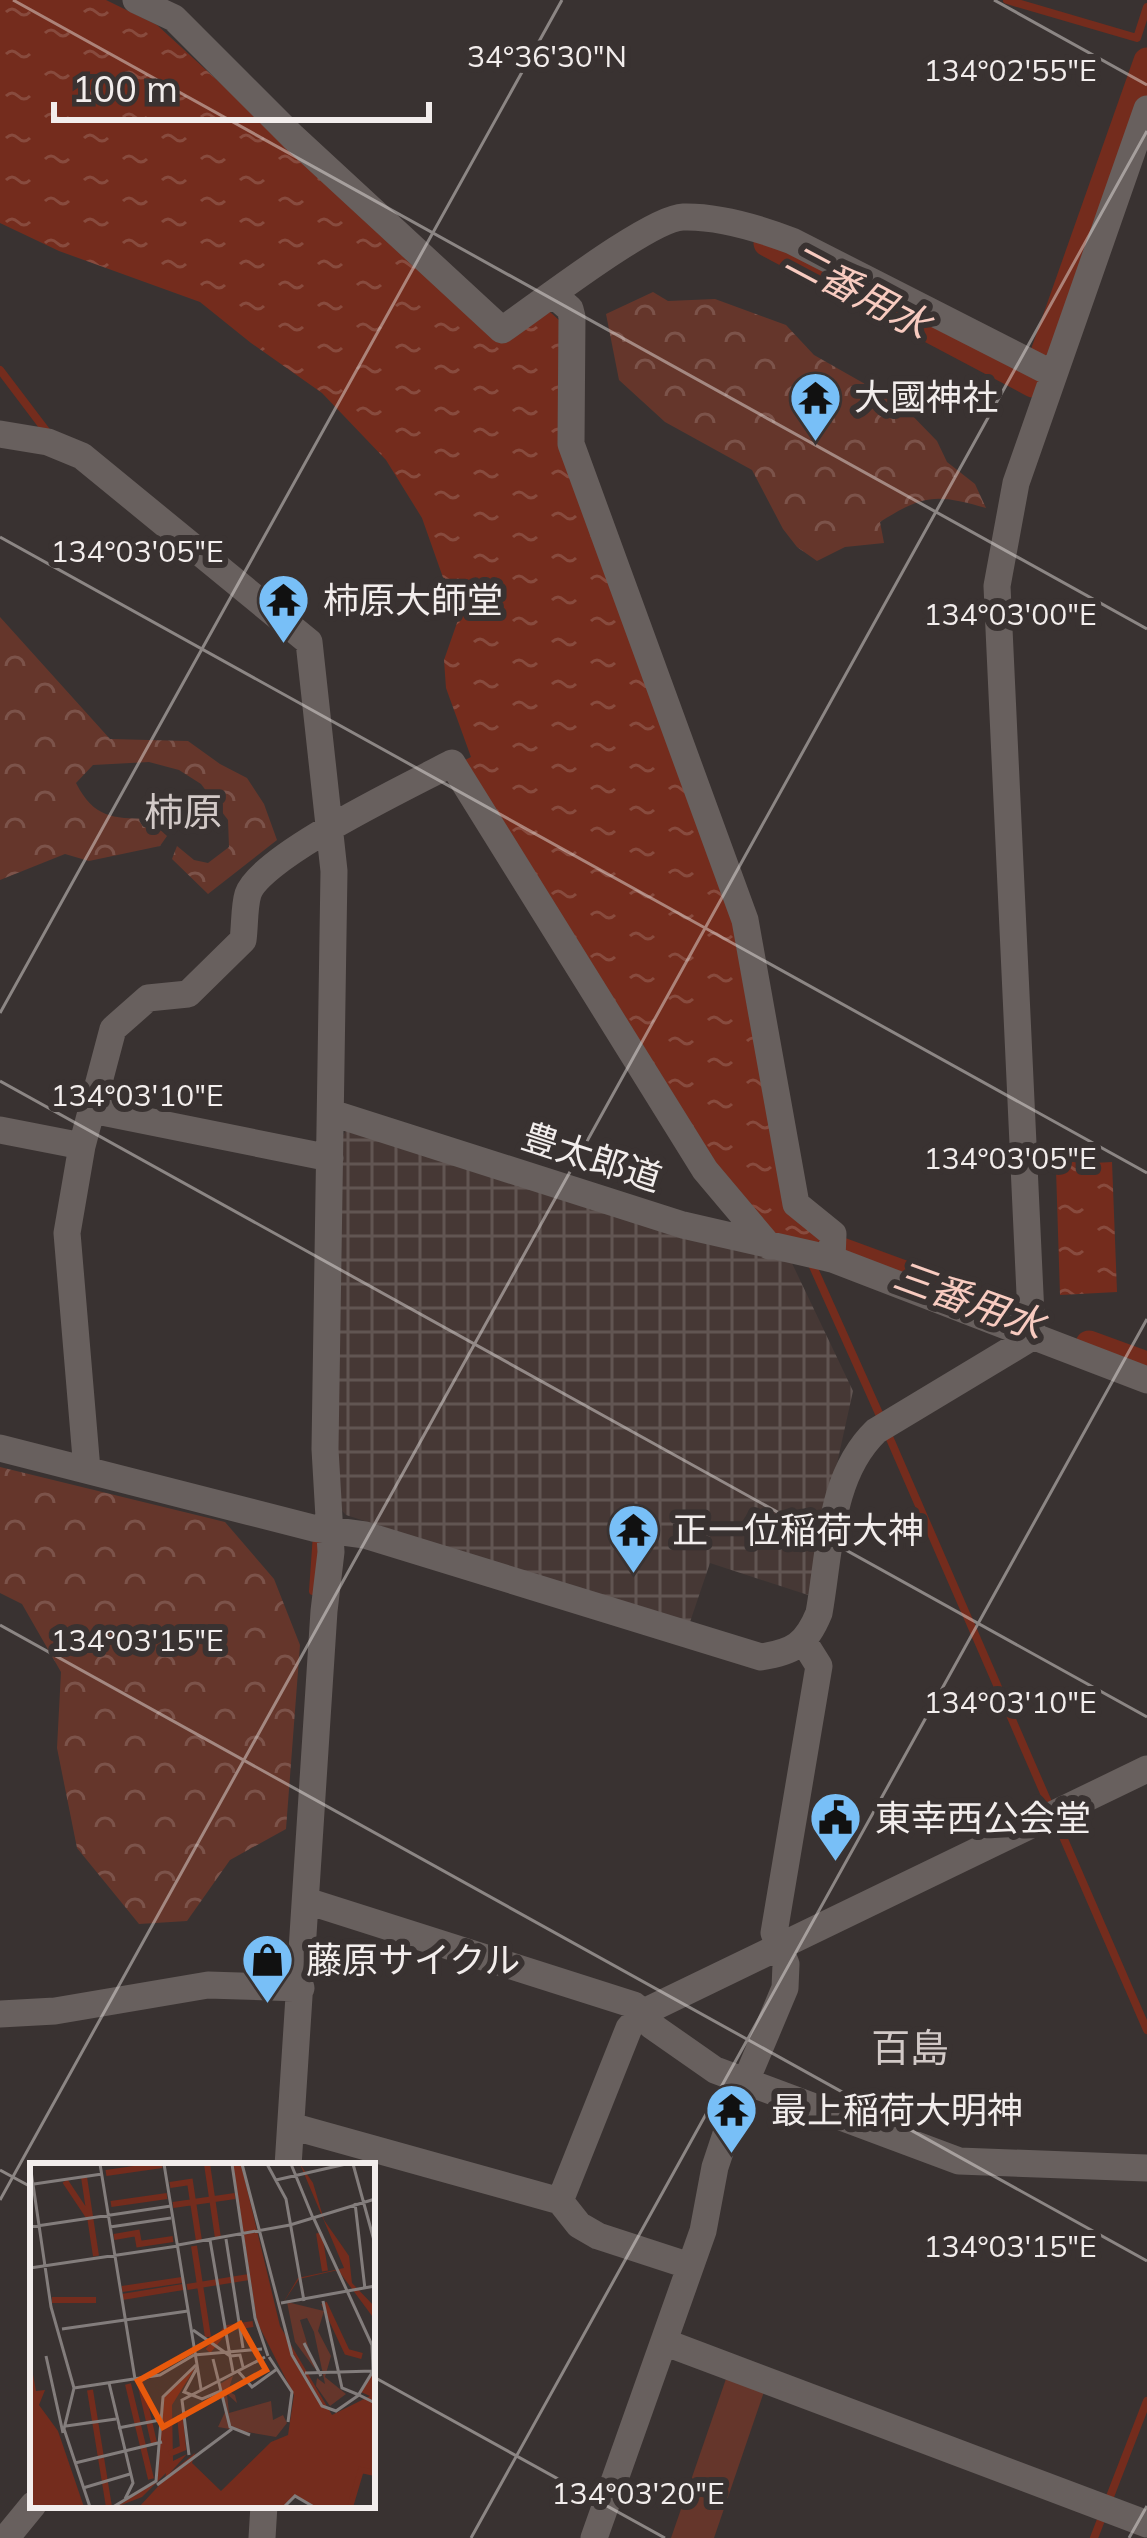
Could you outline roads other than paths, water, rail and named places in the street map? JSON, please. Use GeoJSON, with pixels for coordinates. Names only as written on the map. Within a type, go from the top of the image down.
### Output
{"type":"FeatureCollection","features":[{"type":"Feature","properties":{"kind":"street"},"geometry":{"type":"LineString","coordinates":[[136,0],[177,9],[293,137],[502,330],[561,301],[613,251],[678,217],[760,229],[791,241],[1040,368]]}},
{"type":"Feature","properties":{"kind":"street"},"geometry":{"type":"LineString","coordinates":[[0,1448],[322,1529],[365,1535],[744,1655],[782,1654],[804,1642],[818,1613],[838,1498],[850,1462],[884,1426],[1029,1324],[995,619],[1003,540],[1040,368],[1147,109]]}},
{"type":"Feature","properties":{"kind":"street"},"geometry":{"type":"LineString","coordinates":[[87,1469],[67,1233],[82,1146],[113,1029],[148,998],[188,994],[243,940],[248,891],[266,871],[331,829],[452,763],[705,1170],[813,1251],[833,1234],[796,1204],[745,920],[571,443],[561,301]]}},
{"type":"Feature","properties":{"kind":"street"},"geometry":{"type":"LineString","coordinates":[[0,434],[48,442],[82,456],[309,642],[331,829],[332,1113],[326,1449],[307,1900],[288,2163]]}},
{"type":"Feature","properties":{"kind":"street"},"geometry":{"type":"LineString","coordinates":[[92,1110],[330,1158]]}},
{"type":"Feature","properties":{"kind":"street","name":"豊太郎道"},"geometry":{"type":"LineString","coordinates":[[332,1113],[683,1225],[813,1251],[1029,1324],[1147,1380]]}},
{"type":"Feature","properties":{"kind":"street"},"geometry":{"type":"LineString","coordinates":[[0,1130],[82,1146]]}},
{"type":"Feature","properties":{"kind":"street"},"geometry":{"type":"LineString","coordinates":[[594,2538],[703,2230],[715,2167],[735,2107],[785,1988],[783,1956],[774,1934],[819,1666],[804,1642]]}},
{"type":"Feature","properties":{"kind":"street"},"geometry":{"type":"LineString","coordinates":[[563,2204],[629,2028],[783,1956],[1147,1769]]}},
{"type":"Feature","properties":{"kind":"street"},"geometry":{"type":"LineString","coordinates":[[307,1900],[634,2005],[716,2070],[959,2162],[1147,2168]]}},
{"type":"Feature","properties":{"kind":"street"},"geometry":{"type":"LineString","coordinates":[[0,2014],[55,2012],[208,1985],[301,1988]]}},
{"type":"Feature","properties":{"kind":"street"},"geometry":{"type":"LineString","coordinates":[[291,2126],[563,2204],[579,2224],[598,2236],[690,2266]]}},
{"type":"Feature","properties":{"kind":"street"},"geometry":{"type":"LineString","coordinates":[[664,2342],[1147,2524]]}},
{"type":"Feature","properties":{"kind":"street"},"geometry":{"type":"LineString","coordinates":[[6,2538],[31,2508]]}},
{"type":"Feature","properties":{"kind":"street"},"geometry":{"type":"LineString","coordinates":[[262,2538],[264,2508]]}},
{"type":"Feature","properties":{"kind":"water"},"geometry":{"type":"Polygon","coordinates":[[[0,0],[106,0],[157,25],[501,340],[549,311],[561,322],[565,456],[732,916],[789,1210],[822,1237],[823,1250],[783,1243],[712,1165],[463,761],[471,757],[446,688],[444,660],[458,620],[422,518],[386,460],[322,393],[200,302],[59,251],[0,223],[0,0]]]}},
{"type":"Feature","properties":{"kind":"water"},"geometry":{"type":"Polygon","coordinates":[[[1093,1148],[1094,1163],[1112,1162],[1117,1292],[1060,1295],[1056,1169],[1065,1168],[1065,1149],[1093,1148]]]}},
{"type":"Feature","properties":{"kind":"waterway"},"geometry":{"type":"LineString","coordinates":[[1007,0],[1137,38],[1147,7]]}},
{"type":"Feature","properties":{"kind":"waterway","name":"二番用水"},"geometry":{"type":"LineString","coordinates":[[767,243],[1033,384],[1147,61]]}},
{"type":"Feature","properties":{"kind":"waterway"},"geometry":{"type":"LineString","coordinates":[[0,370],[47,432]]}},
{"type":"Feature","properties":{"kind":"waterway","name":"三番用水"},"geometry":{"type":"LineString","coordinates":[[836,1249],[1008,1312]]}},
{"type":"Feature","properties":{"kind":"waterway"},"geometry":{"type":"LineString","coordinates":[[811,1262],[881,1418]]}},
{"type":"Feature","properties":{"kind":"waterway","name":"三番用水"},"geometry":{"type":"LineString","coordinates":[[1089,1344],[1147,1365]]}},
{"type":"Feature","properties":{"kind":"waterway"},"geometry":{"type":"LineString","coordinates":[[887,1432],[1147,2030]]}},
{"type":"Feature","properties":{"kind":"waterway"},"geometry":{"type":"LineString","coordinates":[[313,1591],[317,1534]]}},
{"type":"Feature","properties":{"kind":"waterway"},"geometry":{"type":"LineString","coordinates":[[1094,2538],[1147,2401]]}},
{"type":"Feature","properties":{"kind":"place","name":"大國神社"},"geometry":{"type":"Point","coordinates":[815,443]}},
{"type":"Feature","properties":{"kind":"place","name":"柿原大師堂"},"geometry":{"type":"Point","coordinates":[284,646]}},
{"type":"Feature","properties":{"kind":"place","name":"正一位稲荷大神"},"geometry":{"type":"Point","coordinates":[633,1576]}},
{"type":"Feature","properties":{"kind":"place","name":"東幸西公会堂"},"geometry":{"type":"Point","coordinates":[836,1864]}},
{"type":"Feature","properties":{"kind":"place","name":"藤原サイクル"},"geometry":{"type":"Point","coordinates":[267,2006]}},
{"type":"Feature","properties":{"kind":"place","name":"最上稲荷大明神"},"geometry":{"type":"Point","coordinates":[732,2156]}},
{"type":"Feature","properties":{"kind":"district","name":"柿原"},"geometry":{"type":"Point","coordinates":[183,812]}},
{"type":"Feature","properties":{"kind":"district","name":"百島"},"geometry":{"type":"Point","coordinates":[910,2048]}}]}
